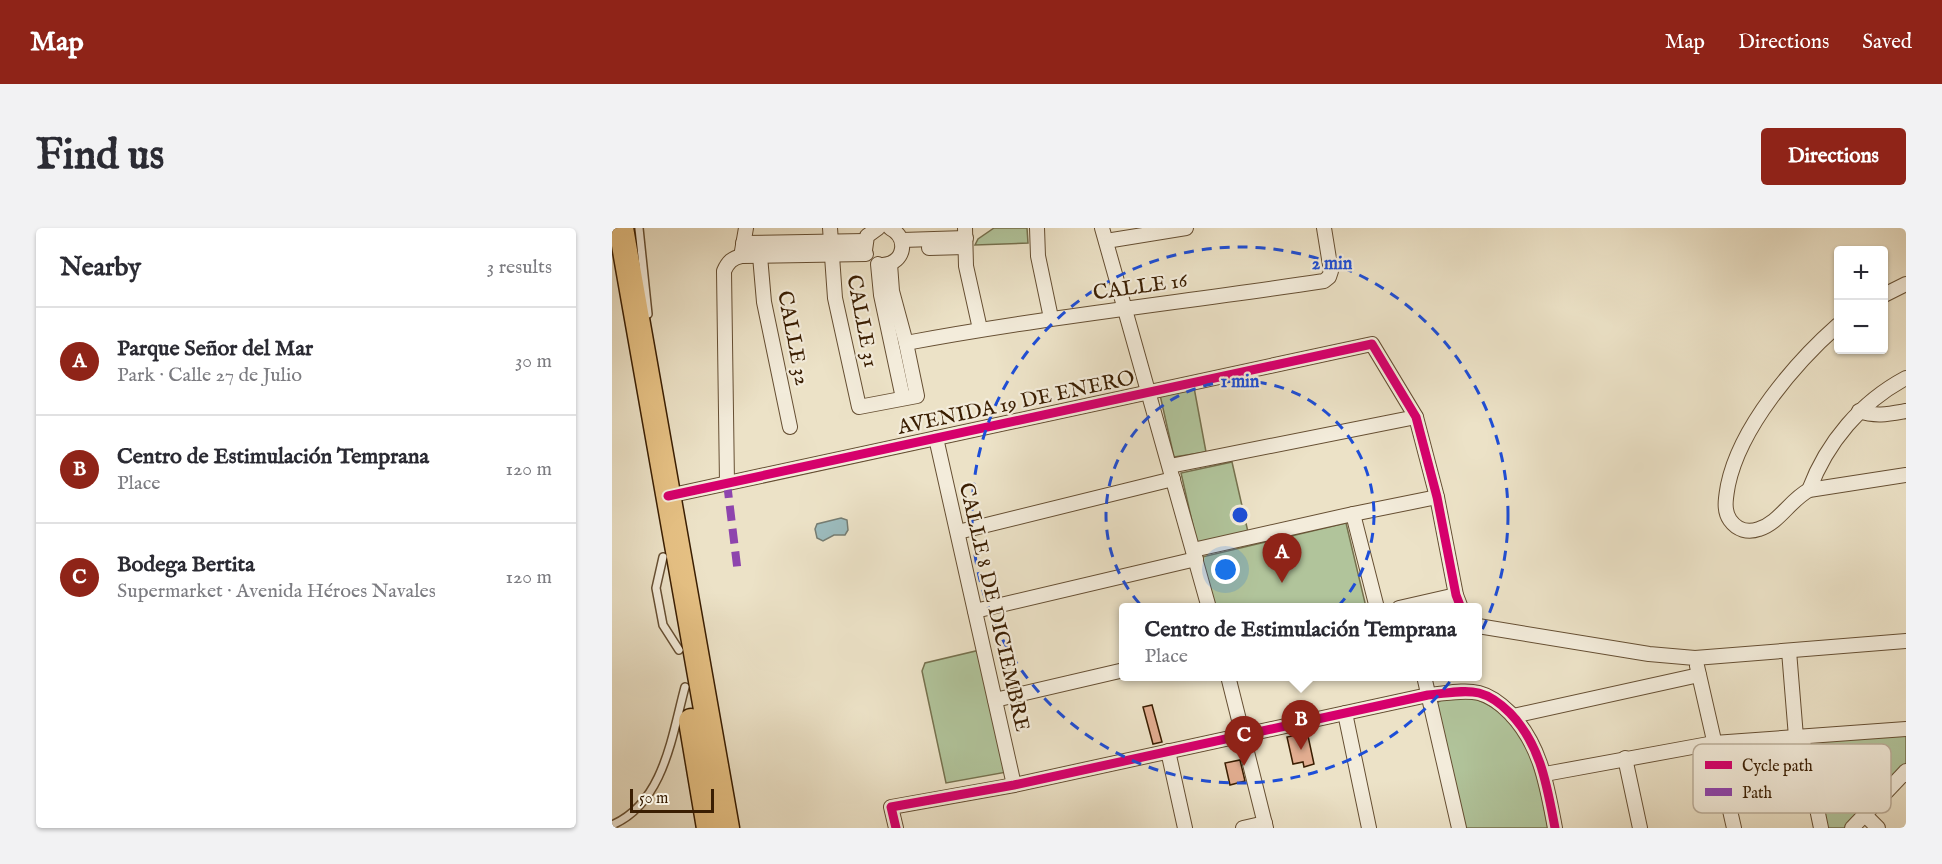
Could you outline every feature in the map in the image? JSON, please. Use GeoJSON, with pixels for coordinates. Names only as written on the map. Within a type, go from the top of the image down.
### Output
{"type":"FeatureCollection","features":[{"type":"Feature","properties":{"kind":"highway"},"geometry":{"type":"LineString","coordinates":[[621,228],[691,641],[727,828]]}},
{"type":"Feature","properties":{"kind":"highway"},"geometry":{"type":"LineString","coordinates":[[612,260],[677,561]]}},
{"type":"Feature","properties":{"kind":"highway"},"geometry":{"type":"LineString","coordinates":[[691,641],[685,687],[709,828]]}},
{"type":"Feature","properties":{"kind":"street"},"geometry":{"type":"LineString","coordinates":[[727,483],[724,271],[742,250],[746,228]]}},
{"type":"Feature","properties":{"kind":"street"},"geometry":{"type":"LineString","coordinates":[[876,228],[866,248],[869,258],[884,264],[898,258],[902,244],[896,231],[890,228]]}},
{"type":"Feature","properties":{"kind":"street"},"geometry":{"type":"LineString","coordinates":[[1037,228],[1038,256],[1051,318]]}},
{"type":"Feature","properties":{"kind":"street"},"geometry":{"type":"LineString","coordinates":[[1186,228],[1104,235],[1208,603]]}},
{"type":"Feature","properties":{"kind":"street","name":"CALLE 16"},"geometry":{"type":"LineString","coordinates":[[906,343],[1051,318],[1126,310],[1324,281],[1332,271],[1324,228]]}},
{"type":"Feature","properties":{"kind":"street"},"geometry":{"type":"LineString","coordinates":[[902,244],[965,238],[966,271],[980,329]]}},
{"type":"Feature","properties":{"kind":"street"},"geometry":{"type":"LineString","coordinates":[[742,250],[830,242],[866,248]]}},
{"type":"Feature","properties":{"kind":"street"},"geometry":{"type":"LineString","coordinates":[[742,250],[760,256],[830,242]]}},
{"type":"Feature","properties":{"kind":"street","name":"CALLE 31"},"geometry":{"type":"LineString","coordinates":[[830,242],[835,298],[859,407],[910,397]]}},
{"type":"Feature","properties":{"kind":"street","name":"CALLE 32"},"geometry":{"type":"LineString","coordinates":[[760,256],[764,302],[790,427]]}},
{"type":"Feature","properties":{"kind":"street"},"geometry":{"type":"LineString","coordinates":[[884,264],[906,343],[910,397]]}},
{"type":"Feature","properties":{"kind":"street"},"geometry":{"type":"LineString","coordinates":[[884,264],[879,285],[910,397]]}},
{"type":"Feature","properties":{"kind":"street"},"geometry":{"type":"LineString","coordinates":[[1888,293],[1906,284]]}},
{"type":"Feature","properties":{"kind":"street"},"geometry":{"type":"LineString","coordinates":[[1834,329],[1794,369],[1754,425],[1740,451],[1730,478],[1726,513],[1736,526],[1744,530],[1758,530],[1767,526],[1799,495],[1809,490],[1906,476]]}},
{"type":"Feature","properties":{"kind":"street","name":"AVENIDA 19 DE ENERO"},"geometry":{"type":"LineString","coordinates":[[668,496],[936,438],[1148,387],[1372,344],[1416,417]]}},
{"type":"Feature","properties":{"kind":"street"},"geometry":{"type":"LineString","coordinates":[[1809,490],[1822,460],[1859,411],[1885,390],[1906,378]]}},
{"type":"Feature","properties":{"kind":"street"},"geometry":{"type":"LineString","coordinates":[[1859,411],[1871,416],[1906,411]]}},
{"type":"Feature","properties":{"kind":"street"},"geometry":{"type":"LineString","coordinates":[[958,532],[1172,472],[1416,417],[1437,497],[1458,601],[1440,603]]}},
{"type":"Feature","properties":{"kind":"street","name":"CALLE 8 DE DICIEMBRE"},"geometry":{"type":"LineString","coordinates":[[936,438],[1014,785]]}},
{"type":"Feature","properties":{"kind":"street"},"geometry":{"type":"LineString","coordinates":[[975,611],[1353,513],[1437,497]]}},
{"type":"Feature","properties":{"kind":"street"},"geometry":{"type":"LineString","coordinates":[[1353,513],[1376,603]]}},
{"type":"Feature","properties":{"kind":"street"},"geometry":{"type":"LineString","coordinates":[[1482,627],[1649,654],[1695,658],[1906,641]]}},
{"type":"Feature","properties":{"kind":"street"},"geometry":{"type":"LineString","coordinates":[[1789,651],[1801,744]]}},
{"type":"Feature","properties":{"kind":"street"},"geometry":{"type":"LineString","coordinates":[[1695,658],[1714,743]]}},
{"type":"Feature","properties":{"kind":"street"},"geometry":{"type":"LineString","coordinates":[[995,700],[1119,671]]}},
{"type":"Feature","properties":{"kind":"street"},"geometry":{"type":"LineString","coordinates":[[1513,716],[1699,675]]}},
{"type":"Feature","properties":{"kind":"street"},"geometry":{"type":"LineString","coordinates":[[1229,681],[1265,826],[1243,828]]}},
{"type":"Feature","properties":{"kind":"street"},"geometry":{"type":"LineString","coordinates":[[1425,681],[1459,828]]}},
{"type":"Feature","properties":{"kind":"street"},"geometry":{"type":"LineString","coordinates":[[896,828],[891,807],[1014,785],[1428,695],[1474,692],[1502,705],[1531,740],[1545,774],[1555,828]]}},
{"type":"Feature","properties":{"kind":"street"},"geometry":{"type":"LineString","coordinates":[[1345,713],[1369,828]]}},
{"type":"Feature","properties":{"kind":"street"},"geometry":{"type":"LineString","coordinates":[[1708,744],[1906,729]]}},
{"type":"Feature","properties":{"kind":"street"},"geometry":{"type":"LineString","coordinates":[[1545,774],[1693,747]]}},
{"type":"Feature","properties":{"kind":"street"},"geometry":{"type":"LineString","coordinates":[[1168,751],[1185,828]]}},
{"type":"Feature","properties":{"kind":"street"},"geometry":{"type":"LineString","coordinates":[[1625,758],[1640,828]]}},
{"type":"Feature","properties":{"kind":"street"},"geometry":{"type":"LineString","coordinates":[[1891,787],[1906,771]]}},
{"type":"Feature","properties":{"kind":"street"},"geometry":{"type":"LineString","coordinates":[[1730,813],[1734,828]]}},
{"type":"Feature","properties":{"kind":"street"},"geometry":{"type":"LineString","coordinates":[[1817,813],[1821,828]]}},
{"type":"Feature","properties":{"kind":"street"},"geometry":{"type":"LineString","coordinates":[[1852,828],[1865,815],[1878,828]]}},
{"type":"Feature","properties":{"kind":"lane"},"geometry":{"type":"LineString","coordinates":[[639,228],[649,326]]}},
{"type":"Feature","properties":{"kind":"lane"},"geometry":{"type":"LineString","coordinates":[[651,347],[653,412]]}},
{"type":"Feature","properties":{"kind":"lane"},"geometry":{"type":"LineString","coordinates":[[612,825],[620,822],[643,802],[657,782],[669,748],[685,687]]}},
{"type":"Feature","properties":{"kind":"green space"},"geometry":{"type":"Polygon","coordinates":[[[994,228],[1027,228],[1028,243],[975,245],[978,239],[994,228]]]}},
{"type":"Feature","properties":{"kind":"green space"},"geometry":{"type":"Polygon","coordinates":[[[1193,382],[1206,452],[1174,457],[1160,395],[1193,382]]]}},
{"type":"Feature","properties":{"kind":"green space"},"geometry":{"type":"Polygon","coordinates":[[[1232,462],[1248,532],[1197,543],[1181,473],[1232,462]]]}},
{"type":"Feature","properties":{"kind":"green space"},"geometry":{"type":"Polygon","coordinates":[[[1346,523],[1365,603],[1209,603],[1198,558],[1346,523]]]}},
{"type":"Feature","properties":{"kind":"green space"},"geometry":{"type":"Polygon","coordinates":[[[980,650],[1007,772],[946,783],[922,671],[925,663],[980,650]]]}},
{"type":"Feature","properties":{"kind":"green space"},"geometry":{"type":"Polygon","coordinates":[[[1470,697],[1490,706],[1506,718],[1518,733],[1534,768],[1548,828],[1465,828],[1437,703],[1443,699],[1470,697]]]}},
{"type":"Feature","properties":{"kind":"green space"},"geometry":{"type":"Polygon","coordinates":[[[1906,732],[1906,766],[1891,782],[1891,744],[1809,744],[1808,739],[1906,732]]]}},
{"type":"Feature","properties":{"kind":"green space"},"geometry":{"type":"Polygon","coordinates":[[[1824,813],[1861,813],[1847,828],[1827,828],[1824,813]]]}},
{"type":"Feature","properties":{"kind":"water"},"geometry":{"type":"Polygon","coordinates":[[[841,518],[847,520],[848,530],[845,535],[834,535],[823,541],[817,538],[815,529],[817,524],[841,518]]]}},
{"type":"Feature","properties":{"kind":"building"},"geometry":{"type":"Polygon","coordinates":[[[1152,705],[1162,742],[1153,744],[1143,707],[1152,705]]]}},
{"type":"Feature","properties":{"kind":"building"},"geometry":{"type":"Polygon","coordinates":[[[1297,735],[1298,738],[1308,736],[1314,764],[1304,767],[1303,762],[1293,764],[1287,737],[1297,735]]]}},
{"type":"Feature","properties":{"kind":"building"},"geometry":{"type":"Polygon","coordinates":[[[1240,760],[1245,781],[1230,785],[1225,763],[1240,760]]]}},
{"type":"Feature","properties":{"kind":"marked path"},"geometry":{"type":"LineString","coordinates":[[727,483],[738,574]]}},
{"type":"Feature","properties":{"kind":"cycle path"},"geometry":{"type":"LineString","coordinates":[[668,496],[1372,344],[1416,417],[1437,497],[1459,603]]}},
{"type":"Feature","properties":{"kind":"cycle path"},"geometry":{"type":"LineString","coordinates":[[896,828],[891,807],[1014,785],[1428,695],[1467,691],[1492,698],[1521,725],[1536,752],[1541,767],[1555,828]]}},
{"type":"Feature","properties":{"kind":"place","name":"Parque Señor del Mar"},"geometry":{"type":"Point","coordinates":[1282,583]}},
{"type":"Feature","properties":{"kind":"place","name":"Centro de Estimulación Temprana"},"geometry":{"type":"Point","coordinates":[1301,750]}},
{"type":"Feature","properties":{"kind":"place","name":"Bodega Bertita"},"geometry":{"type":"Point","coordinates":[1244,766]}}]}
